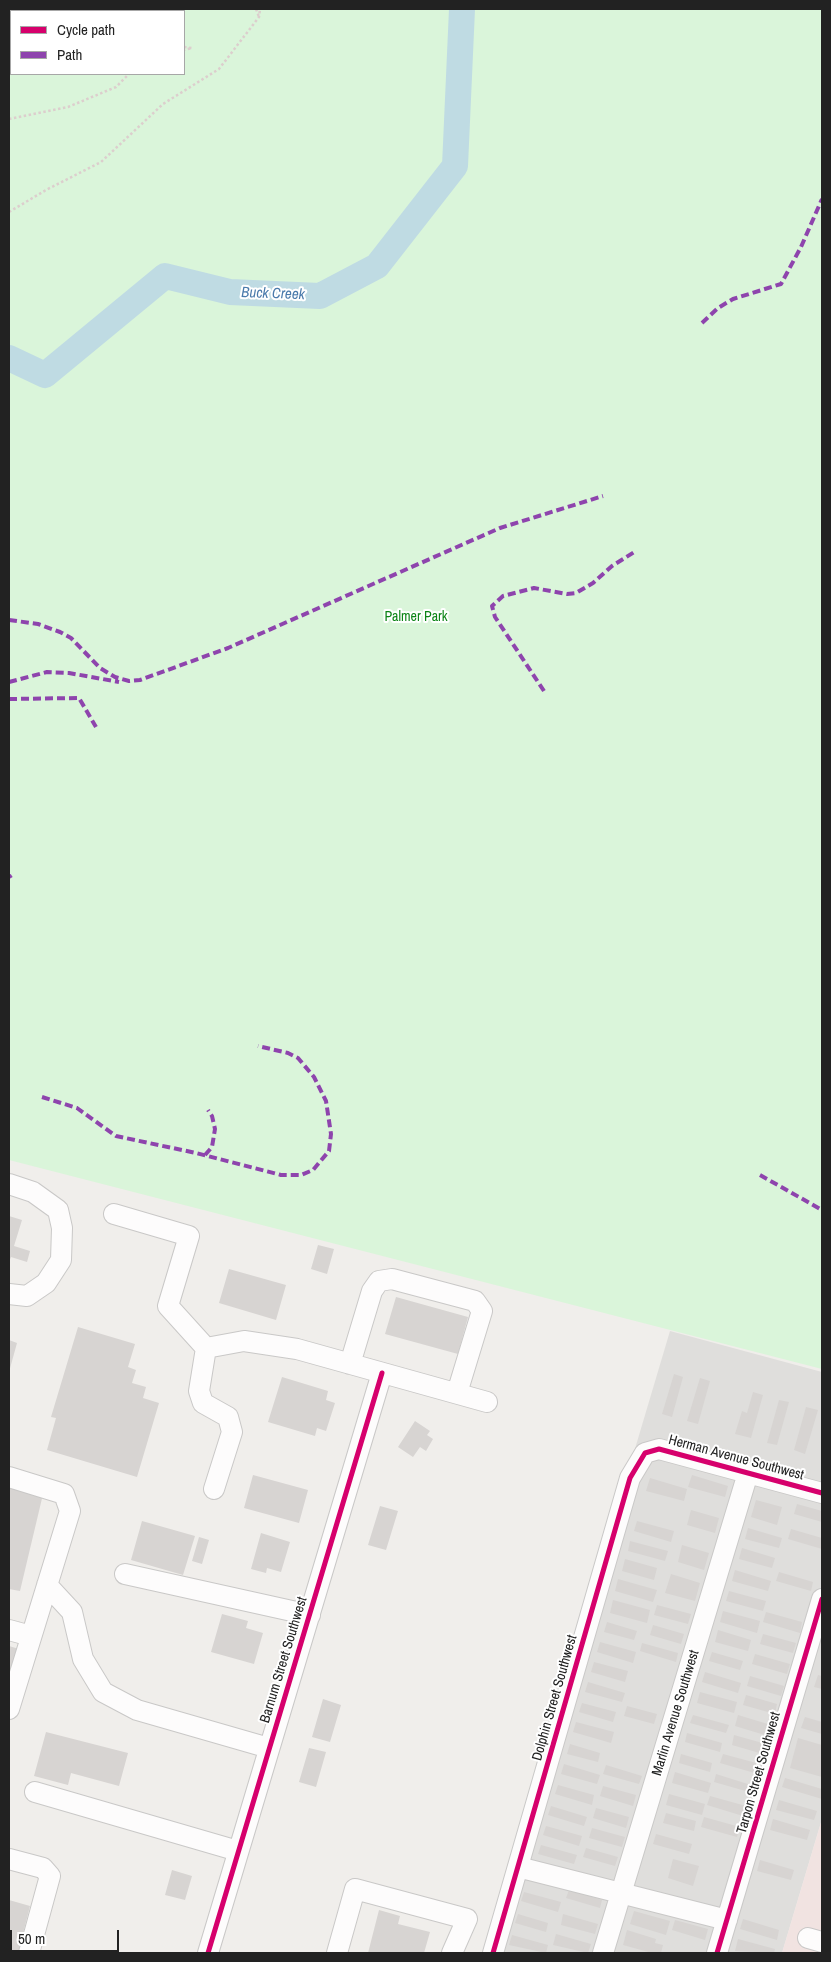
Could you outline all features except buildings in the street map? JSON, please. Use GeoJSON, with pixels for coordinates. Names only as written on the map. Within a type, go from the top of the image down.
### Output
{"type":"FeatureCollection","features":[{"type":"Feature","properties":{"kind":"street"},"geometry":{"type":"LineString","coordinates":[[9,1184],[33,1192],[58,1210],[62,1228],[60,1260],[46,1283],[27,1296],[9,1294]]}},
{"type":"Feature","properties":{"kind":"street"},"geometry":{"type":"LineString","coordinates":[[114,1214],[189,1236],[168,1306],[206,1348]]}},
{"type":"Feature","properties":{"kind":"street"},"geometry":{"type":"LineString","coordinates":[[350,1364],[372,1291],[379,1281],[392,1279],[475,1301],[482,1311],[456,1393]]}},
{"type":"Feature","properties":{"kind":"street"},"geometry":{"type":"LineString","coordinates":[[206,1348],[234,1342],[261,1343],[296,1349],[487,1402]]}},
{"type":"Feature","properties":{"kind":"street"},"geometry":{"type":"LineString","coordinates":[[206,1348],[199,1391],[203,1403],[228,1417],[232,1432],[214,1489]]}},
{"type":"Feature","properties":{"kind":"street","name":"Barnum Street Southwest"},"geometry":{"type":"LineString","coordinates":[[208,1953],[382,1373]]}},
{"type":"Feature","properties":{"kind":"street","name":"Herman Avenue Southwest"},"geometry":{"type":"LineString","coordinates":[[645,1453],[659,1449],[822,1493]]}},
{"type":"Feature","properties":{"kind":"street","name":"Dolphin Street Southwest"},"geometry":{"type":"LineString","coordinates":[[493,1953],[630,1478],[645,1453]]}},
{"type":"Feature","properties":{"kind":"street","name":"Marlin Avenue Southwest"},"geometry":{"type":"LineString","coordinates":[[603,1953],[748,1473]]}},
{"type":"Feature","properties":{"kind":"street"},"geometry":{"type":"LineString","coordinates":[[9,1477],[64,1494],[70,1511],[9,1709]]}},
{"type":"Feature","properties":{"kind":"street"},"geometry":{"type":"LineString","coordinates":[[125,1574],[310,1616]]}},
{"type":"Feature","properties":{"kind":"street"},"geometry":{"type":"LineString","coordinates":[[47,1585],[72,1612],[83,1659],[103,1692],[137,1710],[269,1748]]}},
{"type":"Feature","properties":{"kind":"street","name":"Tarpon Street Southwest"},"geometry":{"type":"LineString","coordinates":[[717,1953],[822,1599]]}},
{"type":"Feature","properties":{"kind":"street"},"geometry":{"type":"LineString","coordinates":[[9,1630],[31,1636]]}},
{"type":"Feature","properties":{"kind":"street"},"geometry":{"type":"LineString","coordinates":[[35,1792],[238,1851]]}},
{"type":"Feature","properties":{"kind":"street"},"geometry":{"type":"LineString","coordinates":[[9,1859],[43,1868],[50,1876],[29,1953]]}},
{"type":"Feature","properties":{"kind":"street"},"geometry":{"type":"LineString","coordinates":[[518,1867],[727,1920]]}},
{"type":"Feature","properties":{"kind":"street"},"geometry":{"type":"LineString","coordinates":[[337,1953],[355,1889],[467,1919],[452,1953]]}},
{"type":"Feature","properties":{"kind":"path"},"geometry":{"type":"LineString","coordinates":[[256,9],[259,17]]}},
{"type":"Feature","properties":{"kind":"path"},"geometry":{"type":"LineString","coordinates":[[9,212],[46,190],[101,162],[163,104],[219,68],[259,17],[260,9]]}},
{"type":"Feature","properties":{"kind":"path"},"geometry":{"type":"LineString","coordinates":[[9,119],[68,107],[116,87],[128,75]]}},
{"type":"Feature","properties":{"kind":"shaded area"},"geometry":{"type":"Polygon","coordinates":[[[670,1331],[822,1372],[822,1819],[782,1953],[485,1953],[670,1331]]]}},
{"type":"Feature","properties":{"kind":"shaded area"},"geometry":{"type":"Polygon","coordinates":[[[822,1819],[822,1953],[782,1953],[822,1819]]]}},
{"type":"Feature","properties":{"kind":"green space","name":"Palmer Park"},"geometry":{"type":"Polygon","coordinates":[[[9,9],[822,9],[822,1369],[9,1160],[9,9]]]}},
{"type":"Feature","properties":{"kind":"waterway","name":"Buck Creek"},"geometry":{"type":"LineString","coordinates":[[9,358],[45,375],[165,276],[230,292],[320,296],[377,266],[455,166],[462,9]]}},
{"type":"Feature","properties":{"kind":"marked path"},"geometry":{"type":"LineString","coordinates":[[702,323],[718,308],[733,299],[781,284],[801,247],[822,199]]}},
{"type":"Feature","properties":{"kind":"marked path"},"geometry":{"type":"LineString","coordinates":[[9,620],[38,624],[60,632],[71,638],[100,668],[115,677],[129,681],[140,680],[228,648],[500,528],[603,496]]}},
{"type":"Feature","properties":{"kind":"marked path"},"geometry":{"type":"LineString","coordinates":[[544,691],[495,617],[492,606],[503,596],[534,588],[567,594],[576,593],[593,583],[612,566],[636,551]]}},
{"type":"Feature","properties":{"kind":"marked path"},"geometry":{"type":"LineString","coordinates":[[9,682],[47,672],[69,673],[119,682]]}},
{"type":"Feature","properties":{"kind":"marked path"},"geometry":{"type":"LineString","coordinates":[[9,699],[79,698],[96,727]]}},
{"type":"Feature","properties":{"kind":"marked path"},"geometry":{"type":"LineString","coordinates":[[42,1097],[77,1108],[116,1136],[196,1153],[281,1175],[301,1175],[313,1170],[329,1151],[331,1134],[326,1101],[314,1077],[298,1058],[288,1053],[258,1046]]}},
{"type":"Feature","properties":{"kind":"marked path"},"geometry":{"type":"LineString","coordinates":[[205,1155],[212,1147],[215,1129],[212,1116],[208,1110]]}},
{"type":"Feature","properties":{"kind":"marked path"},"geometry":{"type":"LineString","coordinates":[[760,1175],[822,1210]]}},
{"type":"Feature","properties":{"kind":"cycle path"},"geometry":{"type":"LineString","coordinates":[[208,1953],[382,1373]]}},
{"type":"Feature","properties":{"kind":"cycle path"},"geometry":{"type":"LineString","coordinates":[[493,1953],[630,1478],[645,1453],[659,1449],[822,1493]]}},
{"type":"Feature","properties":{"kind":"cycle path"},"geometry":{"type":"LineString","coordinates":[[717,1953],[822,1599]]}}]}
